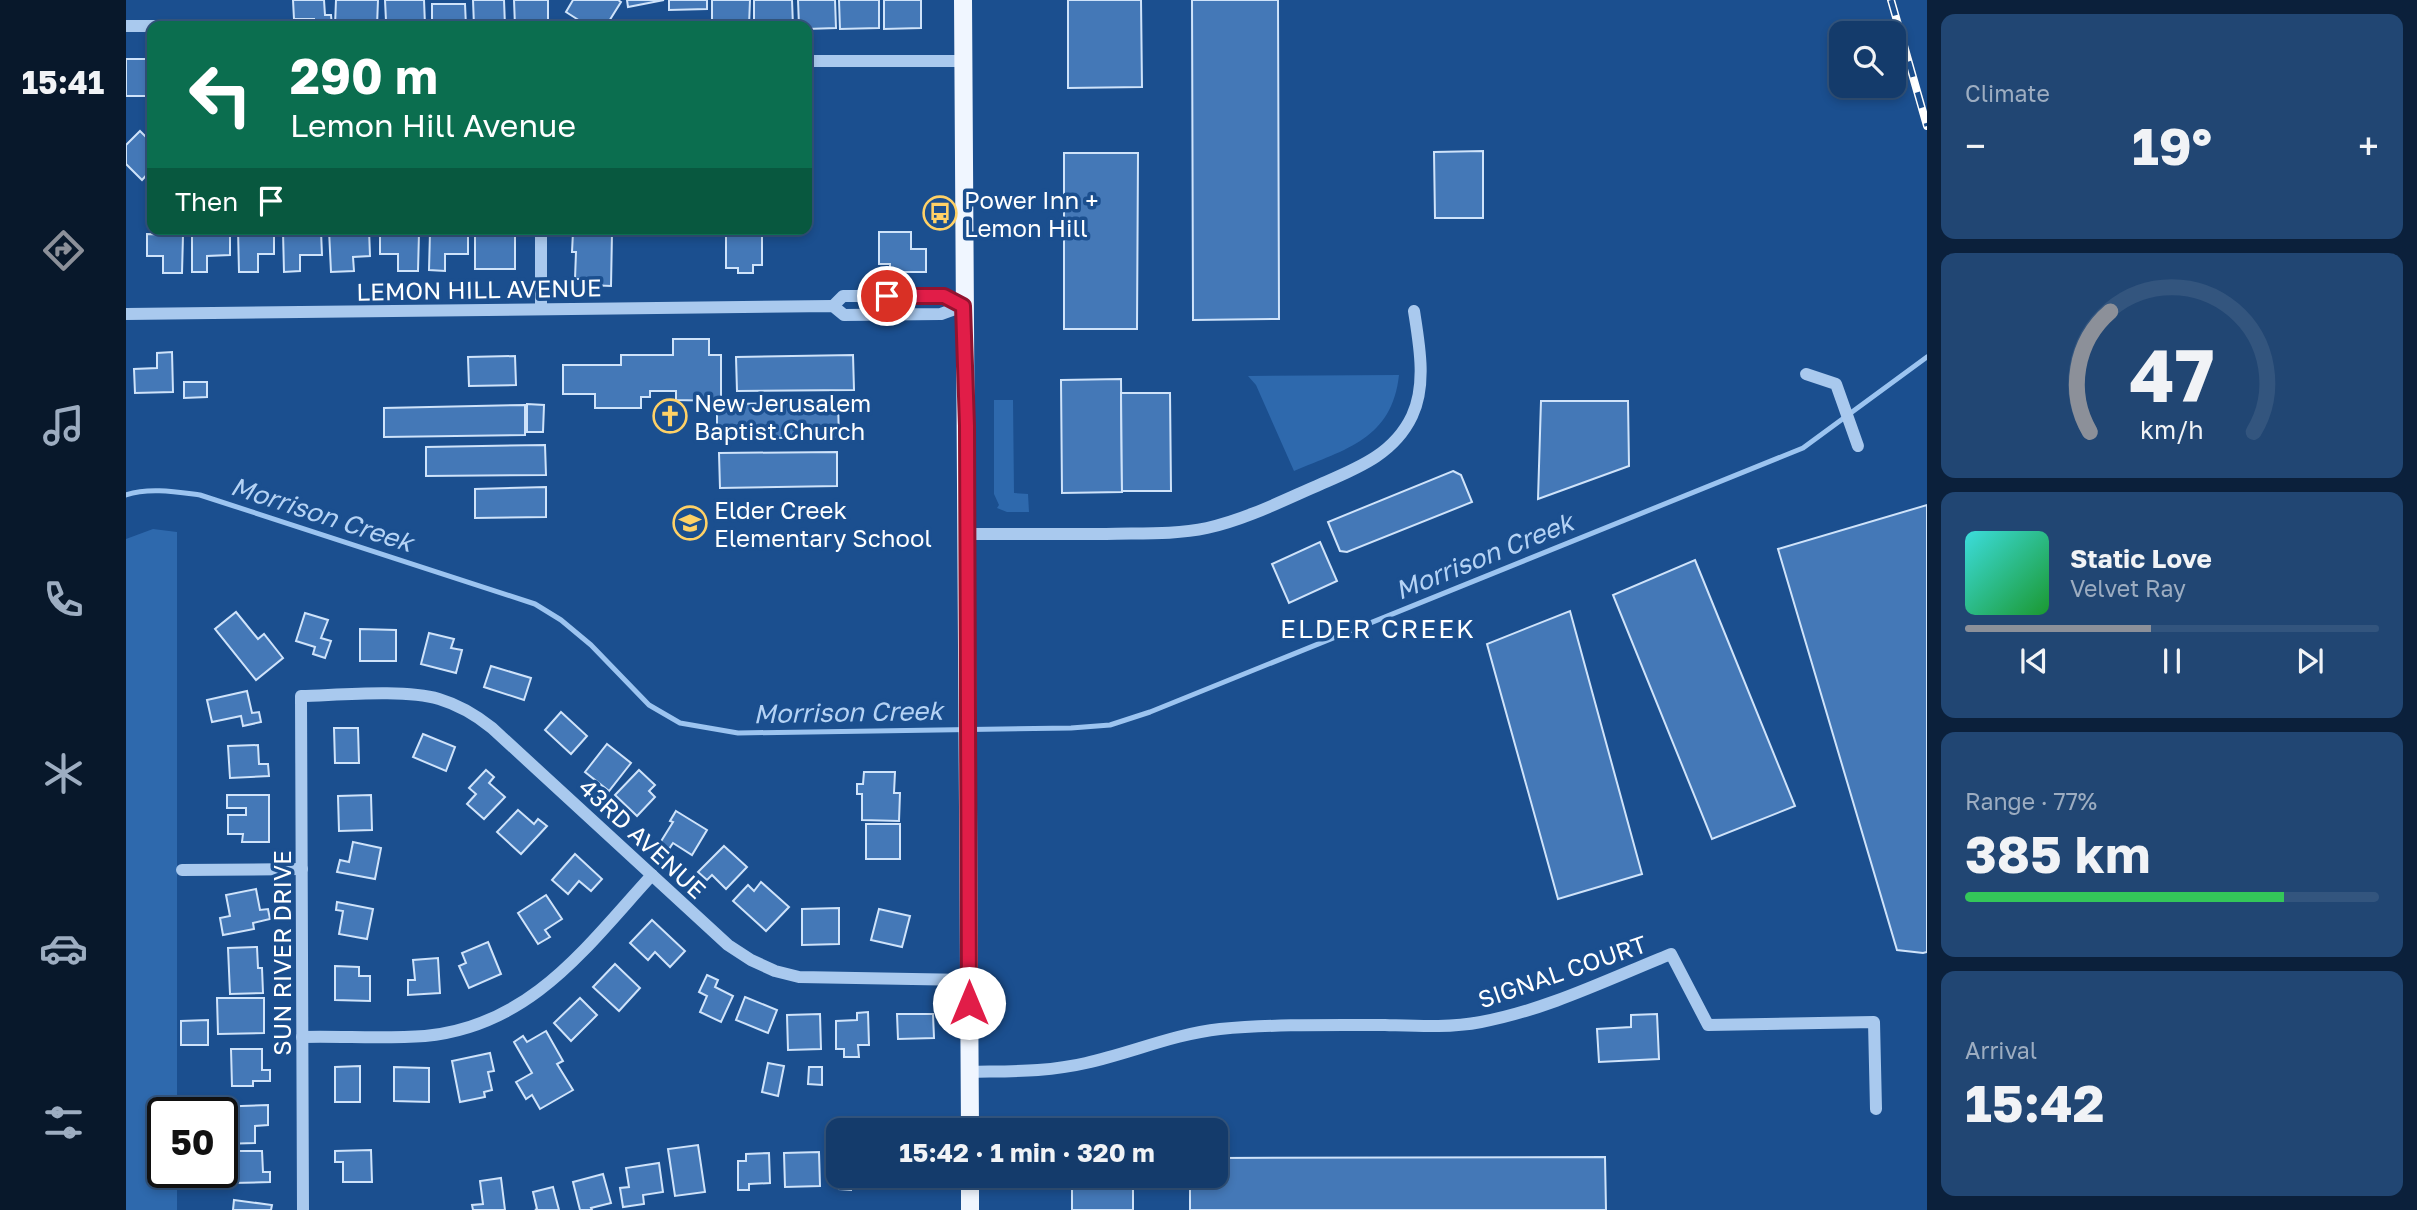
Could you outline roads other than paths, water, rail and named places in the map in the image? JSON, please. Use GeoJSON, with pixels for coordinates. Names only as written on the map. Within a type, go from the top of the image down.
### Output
{"type":"FeatureCollection","features":[{"type":"Feature","properties":{"kind":"main road"},"geometry":{"type":"LineString","coordinates":[[963,0],[970,1118]]}},
{"type":"Feature","properties":{"kind":"main road"},"geometry":{"type":"LineString","coordinates":[[970,1188],[970,1210]]}},
{"type":"Feature","properties":{"kind":"street"},"geometry":{"type":"LineString","coordinates":[[126,26],[147,26]]}},
{"type":"Feature","properties":{"kind":"street"},"geometry":{"type":"LineString","coordinates":[[812,61],[963,61]]}},
{"type":"Feature","properties":{"kind":"street"},"geometry":{"type":"LineString","coordinates":[[541,235],[541,309]]}},
{"type":"Feature","properties":{"kind":"street","name":"LEMON HILL AVENUE"},"geometry":{"type":"LineString","coordinates":[[833,306],[843,296],[944,296],[963,306]]}},
{"type":"Feature","properties":{"kind":"street","name":"LEMON HILL AVENUE"},"geometry":{"type":"LineString","coordinates":[[126,314],[833,306],[844,315],[941,314],[963,306]]}},
{"type":"Feature","properties":{"kind":"street"},"geometry":{"type":"LineString","coordinates":[[967,534],[1160,533],[1204,529],[1231,522],[1378,458],[1405,428],[1417,403],[1420,386],[1414,310]]}},
{"type":"Feature","properties":{"kind":"street"},"geometry":{"type":"LineString","coordinates":[[1806,374],[1836,384],[1858,446]]}},
{"type":"Feature","properties":{"kind":"street","name":"43RD AVENUE"},"geometry":{"type":"LineString","coordinates":[[301,696],[415,695],[460,707],[492,727],[728,945],[775,971],[820,979],[969,980]]}},
{"type":"Feature","properties":{"kind":"street","name":"SUN RIVER DRIVE"},"geometry":{"type":"LineString","coordinates":[[301,696],[303,1210]]}},
{"type":"Feature","properties":{"kind":"street"},"geometry":{"type":"LineString","coordinates":[[182,870],[302,869]]}},
{"type":"Feature","properties":{"kind":"street"},"geometry":{"type":"LineString","coordinates":[[302,1037],[423,1036],[453,1032],[497,1017],[521,1005],[549,985],[652,874]]}},
{"type":"Feature","properties":{"kind":"street","name":"SIGNAL COURT"},"geometry":{"type":"LineString","coordinates":[[970,1072],[1035,1070],[1083,1064],[1179,1037],[1218,1030],[1327,1025],[1449,1026],[1479,1023],[1539,1006],[1671,954],[1707,1025],[1874,1022],[1876,1109]]}},
{"type":"Feature","properties":{"kind":"waterway","name":"Morrison Creek"},"geometry":{"type":"LineString","coordinates":[[126,495],[153,491],[200,495],[535,604],[561,620],[591,645],[649,705],[680,723],[738,733],[1071,728],[1110,725],[1150,712],[1803,448],[1927,357]]}},
{"type":"Feature","properties":{"kind":"railway"},"geometry":{"type":"LineString","coordinates":[[1891,0],[1927,126]]}},
{"type":"Feature","properties":{"kind":"place","name":"Power Inn + Lemon Hill"},"geometry":{"type":"Point","coordinates":[940,213]}},
{"type":"Feature","properties":{"kind":"place","name":"New Jerusalem Baptist Church"},"geometry":{"type":"Point","coordinates":[670,416]}},
{"type":"Feature","properties":{"kind":"place","name":"Elder Creek Elementary School"},"geometry":{"type":"Point","coordinates":[690,523]}},
{"type":"Feature","properties":{"kind":"district","name":"ELDER CREEK"},"geometry":{"type":"Point","coordinates":[1378,628]}}]}
